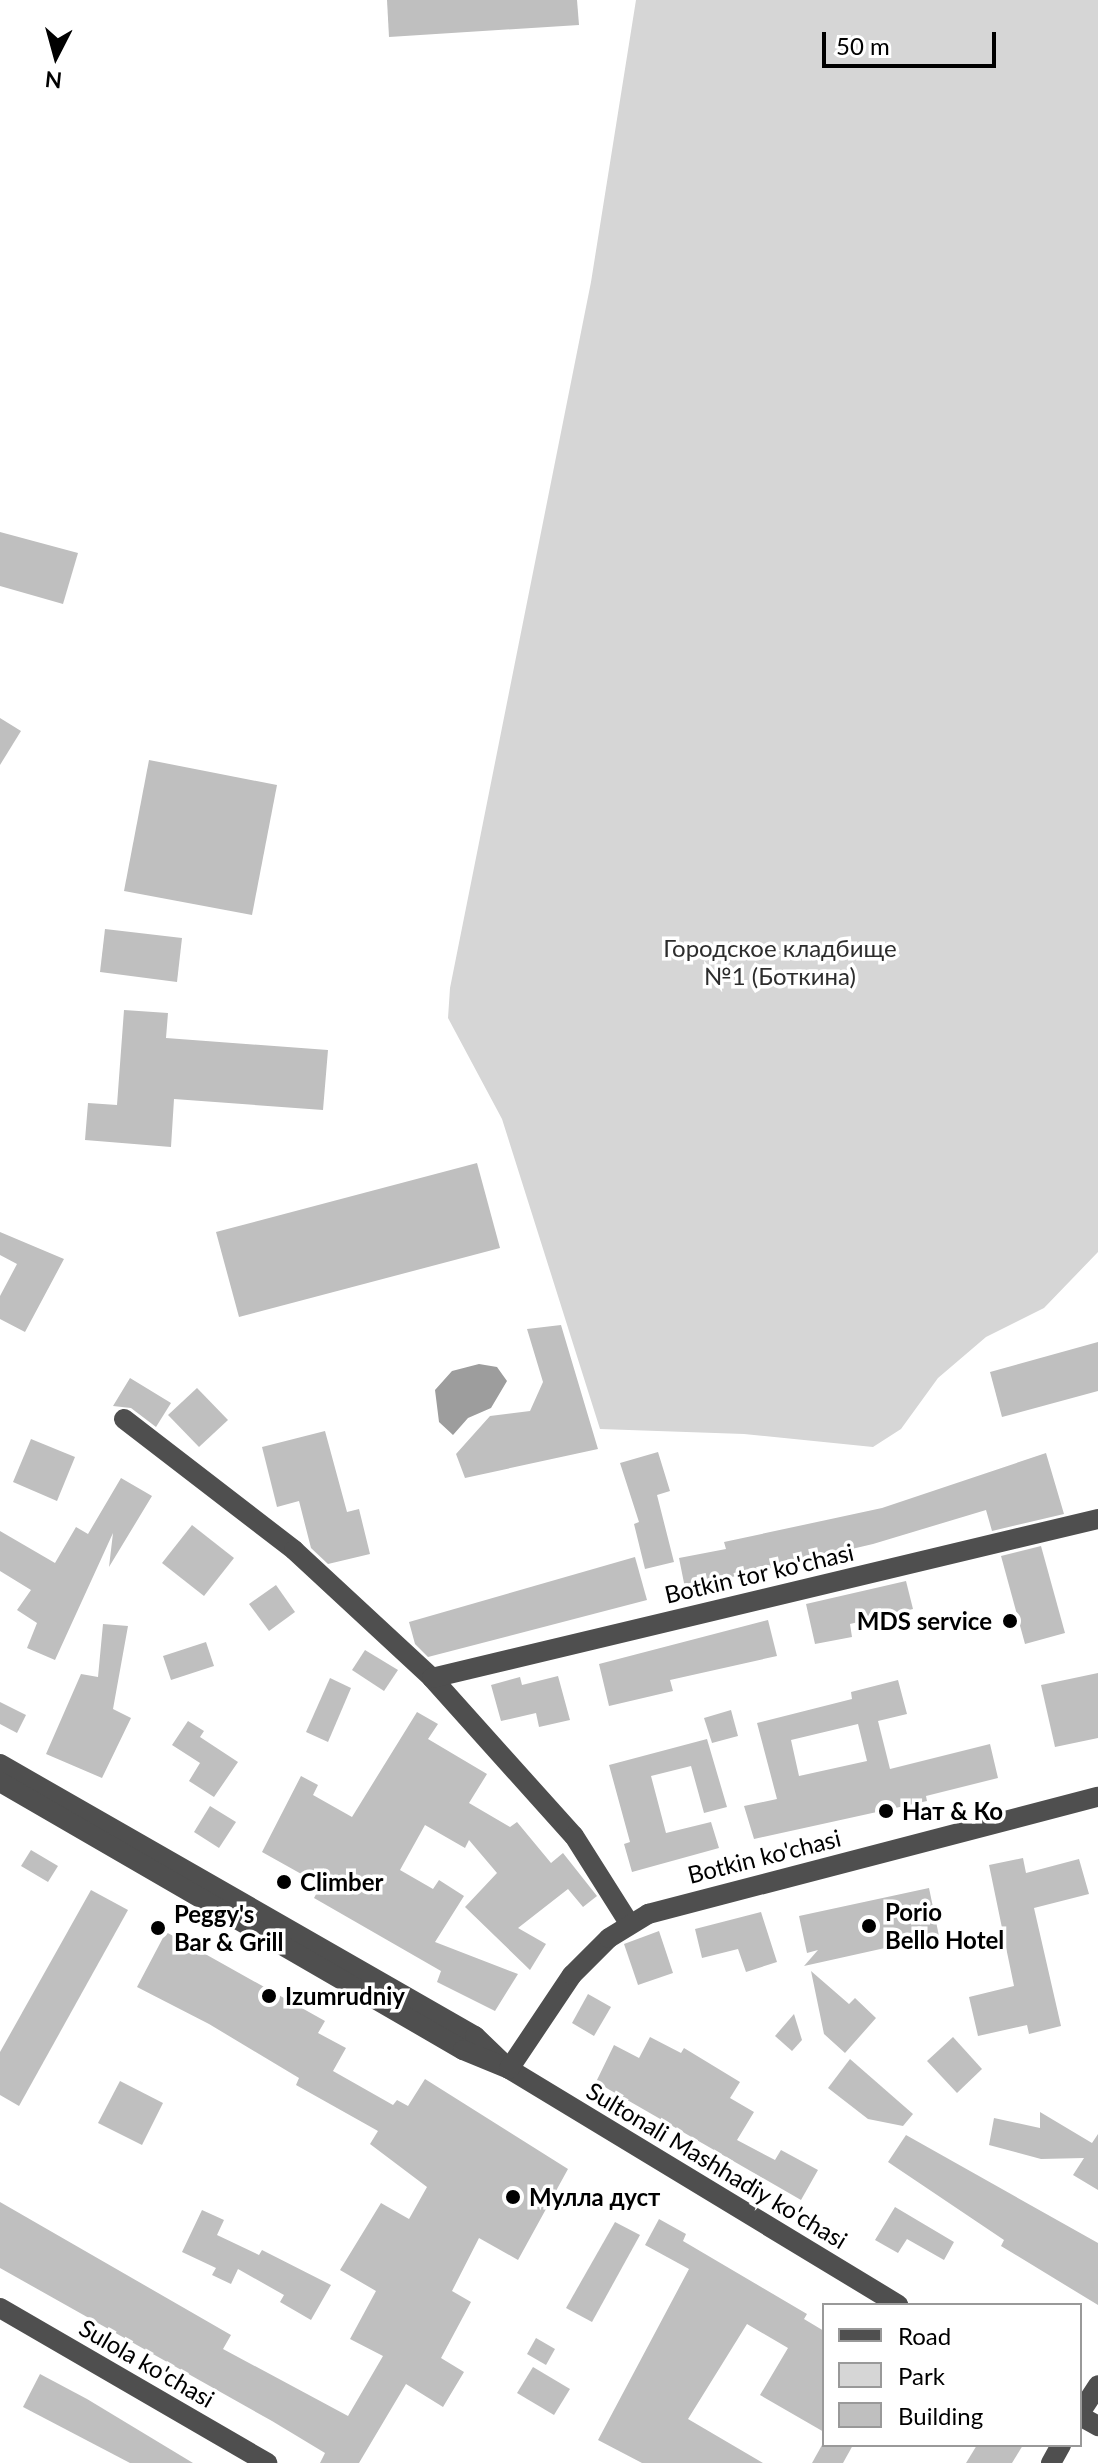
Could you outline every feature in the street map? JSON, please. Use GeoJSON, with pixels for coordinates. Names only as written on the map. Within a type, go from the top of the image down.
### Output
{"type":"FeatureCollection","features":[{"type":"Feature","properties":{"kind":"street"},"geometry":{"type":"LineString","coordinates":[[124,1419],[294,1550],[432,1678],[574,1836],[629,1923]]}},
{"type":"Feature","properties":{"kind":"street","name":"Botkin tor ko'chasi"},"geometry":{"type":"LineString","coordinates":[[432,1678],[1098,1519]]}},
{"type":"Feature","properties":{"kind":"street","name":"Sultonali Mashhadiy ko'chasi"},"geometry":{"type":"LineString","coordinates":[[0,1764],[475,2036],[509,2069]]}},
{"type":"Feature","properties":{"kind":"street","name":"Sultonali Mashhadiy ko'chasi"},"geometry":{"type":"LineString","coordinates":[[0,1782],[463,2050],[509,2069],[895,2303]]}},
{"type":"Feature","properties":{"kind":"street","name":"Botkin ko'chasi"},"geometry":{"type":"LineString","coordinates":[[509,2069],[572,1975],[629,1923],[666,1908],[1098,1797]]}},
{"type":"Feature","properties":{"kind":"street","name":"Sulola ko'chasi"},"geometry":{"type":"LineString","coordinates":[[0,2308],[267,2463]]}},
{"type":"Feature","properties":{"kind":"street"},"geometry":{"type":"LineString","coordinates":[[1082,2411],[1098,2385]]}},
{"type":"Feature","properties":{"kind":"green space","name":"Городское кладбище №1 (Боткина)"},"geometry":{"type":"Polygon","coordinates":[[[636,0],[1098,0],[1098,1252],[1044,1308],[986,1337],[938,1378],[901,1429],[873,1447],[744,1434],[600,1429],[502,1119],[448,1018],[450,988],[591,282],[636,0]]]}},
{"type":"Feature","properties":{"kind":"shaded area"},"geometry":{"type":"Polygon","coordinates":[[[479,1364],[497,1367],[507,1381],[491,1408],[468,1418],[453,1435],[439,1422],[435,1390],[452,1371],[479,1364]]]}},
{"type":"Feature","properties":{"kind":"building"},"geometry":{"type":"Polygon","coordinates":[[[387,0],[577,0],[579,25],[389,37],[387,0]]]}},
{"type":"Feature","properties":{"kind":"building"},"geometry":{"type":"Polygon","coordinates":[[[0,532],[78,553],[63,604],[0,586],[0,532]]]}},
{"type":"Feature","properties":{"kind":"building"},"geometry":{"type":"Polygon","coordinates":[[[0,718],[21,731],[0,765],[0,718]]]}},
{"type":"Feature","properties":{"kind":"building"},"geometry":{"type":"Polygon","coordinates":[[[149,760],[277,785],[252,915],[124,891],[149,760]]]}},
{"type":"Feature","properties":{"kind":"building"},"geometry":{"type":"Polygon","coordinates":[[[105,929],[182,938],[177,982],[100,972],[105,929]]]}},
{"type":"Feature","properties":{"kind":"building"},"geometry":{"type":"Polygon","coordinates":[[[124,1010],[168,1013],[166,1038],[328,1050],[323,1110],[174,1099],[171,1147],[85,1140],[88,1103],[117,1105],[124,1010]]]}},
{"type":"Feature","properties":{"kind":"building"},"geometry":{"type":"Polygon","coordinates":[[[477,1163],[500,1248],[239,1317],[216,1232],[477,1163]]]}},
{"type":"Feature","properties":{"kind":"building"},"geometry":{"type":"Polygon","coordinates":[[[0,1232],[64,1259],[25,1332],[0,1319],[0,1296],[17,1264],[0,1255],[0,1232]]]}},
{"type":"Feature","properties":{"kind":"building"},"geometry":{"type":"Polygon","coordinates":[[[561,1325],[598,1449],[465,1478],[456,1454],[490,1416],[530,1411],[543,1382],[527,1329],[561,1325]]]}},
{"type":"Feature","properties":{"kind":"building"},"geometry":{"type":"Polygon","coordinates":[[[1098,1342],[1098,1391],[1002,1417],[990,1372],[1098,1342]]]}},
{"type":"Feature","properties":{"kind":"building"},"geometry":{"type":"Polygon","coordinates":[[[130,1378],[171,1403],[156,1427],[131,1408],[113,1406],[130,1378]]]}},
{"type":"Feature","properties":{"kind":"building"},"geometry":{"type":"Polygon","coordinates":[[[197,1388],[228,1420],[199,1447],[168,1415],[197,1388]]]}},
{"type":"Feature","properties":{"kind":"building"},"geometry":{"type":"Polygon","coordinates":[[[325,1431],[347,1512],[359,1509],[370,1554],[328,1564],[311,1548],[299,1501],[277,1507],[262,1447],[325,1431]]]}},
{"type":"Feature","properties":{"kind":"building"},"geometry":{"type":"Polygon","coordinates":[[[31,1439],[75,1457],[57,1501],[13,1482],[31,1439]]]}},
{"type":"Feature","properties":{"kind":"building"},"geometry":{"type":"Polygon","coordinates":[[[658,1452],[670,1491],[657,1495],[674,1562],[645,1569],[634,1524],[639,1522],[620,1463],[658,1452]]]}},
{"type":"Feature","properties":{"kind":"building"},"geometry":{"type":"Polygon","coordinates":[[[1046,1453],[1064,1514],[992,1531],[986,1510],[873,1544],[685,1588],[679,1558],[726,1549],[724,1542],[882,1508],[1046,1453]]]}},
{"type":"Feature","properties":{"kind":"building"},"geometry":{"type":"Polygon","coordinates":[[[121,1478],[152,1496],[109,1567],[113,1533],[55,1660],[27,1648],[37,1623],[17,1610],[31,1590],[0,1571],[0,1531],[55,1563],[76,1527],[88,1534],[121,1478]]]}},
{"type":"Feature","properties":{"kind":"building"},"geometry":{"type":"Polygon","coordinates":[[[192,1525],[234,1558],[204,1596],[162,1563],[192,1525]]]}},
{"type":"Feature","properties":{"kind":"building"},"geometry":{"type":"Polygon","coordinates":[[[1041,1546],[1065,1633],[1025,1644],[1001,1556],[1041,1546]]]}},
{"type":"Feature","properties":{"kind":"building"},"geometry":{"type":"Polygon","coordinates":[[[635,1557],[647,1600],[428,1657],[415,1644],[409,1622],[635,1557]]]}},
{"type":"Feature","properties":{"kind":"building"},"geometry":{"type":"Polygon","coordinates":[[[906,1581],[913,1609],[850,1624],[852,1637],[815,1644],[806,1604],[906,1581]]]}},
{"type":"Feature","properties":{"kind":"building"},"geometry":{"type":"Polygon","coordinates":[[[276,1585],[295,1612],[269,1631],[249,1604],[276,1585]]]}},
{"type":"Feature","properties":{"kind":"building"},"geometry":{"type":"Polygon","coordinates":[[[768,1620],[777,1656],[670,1680],[673,1691],[609,1706],[599,1664],[768,1620]]]}},
{"type":"Feature","properties":{"kind":"building"},"geometry":{"type":"Polygon","coordinates":[[[103,1624],[128,1626],[113,1709],[131,1718],[102,1778],[46,1754],[81,1674],[98,1677],[103,1624]]]}},
{"type":"Feature","properties":{"kind":"building"},"geometry":{"type":"Polygon","coordinates":[[[206,1642],[214,1666],[171,1680],[163,1656],[206,1642]]]}},
{"type":"Feature","properties":{"kind":"building"},"geometry":{"type":"Polygon","coordinates":[[[365,1650],[398,1670],[384,1691],[352,1670],[365,1650]]]}},
{"type":"Feature","properties":{"kind":"building"},"geometry":{"type":"Polygon","coordinates":[[[1098,1673],[1098,1738],[1055,1747],[1041,1685],[1098,1673]]]}},
{"type":"Feature","properties":{"kind":"building"},"geometry":{"type":"Polygon","coordinates":[[[558,1676],[570,1720],[539,1727],[536,1713],[501,1721],[491,1685],[520,1677],[522,1685],[558,1676]]]}},
{"type":"Feature","properties":{"kind":"building"},"geometry":{"type":"Polygon","coordinates":[[[330,1678],[351,1688],[328,1742],[306,1732],[330,1678]]]}},
{"type":"Feature","properties":{"kind":"building"},"geometry":{"type":"Polygon","coordinates":[[[898,1680],[907,1714],[878,1721],[890,1769],[990,1744],[998,1778],[926,1796],[927,1801],[754,1839],[744,1806],[777,1799],[757,1723],[852,1699],[851,1692],[898,1680]],[[858,1724],[791,1740],[799,1776],[867,1761],[858,1724]]]}},
{"type":"Feature","properties":{"kind":"building"},"geometry":{"type":"Polygon","coordinates":[[[0,1702],[26,1715],[17,1733],[0,1724],[0,1702]]]}},
{"type":"Feature","properties":{"kind":"building"},"geometry":{"type":"Polygon","coordinates":[[[731,1710],[738,1736],[712,1743],[704,1718],[731,1710]]]}},
{"type":"Feature","properties":{"kind":"building"},"geometry":{"type":"Polygon","coordinates":[[[417,1712],[438,1724],[428,1739],[487,1774],[469,1803],[510,1827],[517,1822],[551,1863],[563,1853],[597,1896],[583,1907],[568,1889],[518,1928],[546,1944],[530,1970],[465,1907],[497,1873],[469,1840],[465,1848],[425,1825],[400,1870],[433,1889],[439,1880],[464,1896],[435,1942],[518,1974],[495,2011],[437,1982],[441,1971],[314,1898],[321,1885],[262,1852],[301,1776],[318,1785],[313,1795],[352,1817],[417,1712]]]}},
{"type":"Feature","properties":{"kind":"building"},"geometry":{"type":"Polygon","coordinates":[[[188,1721],[204,1731],[200,1737],[238,1762],[214,1797],[189,1781],[200,1763],[172,1745],[188,1721]]]}},
{"type":"Feature","properties":{"kind":"building"},"geometry":{"type":"Polygon","coordinates":[[[707,1739],[727,1807],[704,1813],[691,1766],[651,1776],[666,1833],[711,1822],[719,1848],[632,1872],[624,1844],[630,1842],[609,1765],[707,1739]]]}},
{"type":"Feature","properties":{"kind":"building"},"geometry":{"type":"Polygon","coordinates":[[[210,1806],[236,1822],[219,1848],[194,1832],[210,1806]]]}},
{"type":"Feature","properties":{"kind":"building"},"geometry":{"type":"Polygon","coordinates":[[[31,1850],[58,1866],[48,1882],[21,1866],[31,1850]]]}},
{"type":"Feature","properties":{"kind":"building"},"geometry":{"type":"Polygon","coordinates":[[[1023,1858],[1026,1873],[1079,1859],[1089,1894],[1034,1908],[1061,2026],[1029,2034],[1027,2025],[978,2036],[969,1997],[1014,1986],[989,1865],[1023,1858]]]}},
{"type":"Feature","properties":{"kind":"building","name":"Porio Bello Hotel"},"geometry":{"type":"Polygon","coordinates":[[[929,1888],[939,1936],[804,1966],[818,1950],[807,1953],[799,1916],[929,1888]]]}},
{"type":"Feature","properties":{"kind":"building"},"geometry":{"type":"Polygon","coordinates":[[[91,1890],[128,1910],[19,2106],[0,2095],[0,2052],[91,1890]]]}},
{"type":"Feature","properties":{"kind":"building"},"geometry":{"type":"Polygon","coordinates":[[[761,1912],[777,1962],[746,1972],[738,1949],[702,1958],[695,1929],[761,1912]]]}},
{"type":"Feature","properties":{"kind":"building"},"geometry":{"type":"Polygon","coordinates":[[[659,1931],[673,1973],[638,1985],[624,1944],[659,1931]]]}},
{"type":"Feature","properties":{"kind":"building"},"geometry":{"type":"Polygon","coordinates":[[[166,1932],[325,2021],[318,2033],[346,2048],[333,2071],[393,2105],[397,2100],[408,2106],[425,2079],[568,2169],[518,2260],[479,2238],[452,2291],[471,2302],[441,2358],[464,2372],[443,2407],[406,2384],[359,2463],[320,2463],[325,2453],[0,2268],[0,2202],[231,2335],[223,2349],[348,2416],[383,2356],[350,2339],[376,2291],[340,2270],[381,2203],[409,2219],[427,2187],[370,2144],[378,2131],[296,2085],[299,2078],[209,2024],[137,1987],[166,1932]]]}},
{"type":"Feature","properties":{"kind":"building"},"geometry":{"type":"Polygon","coordinates":[[[811,1971],[849,2004],[855,1998],[876,2018],[845,2053],[824,2034],[811,1971]]]}},
{"type":"Feature","properties":{"kind":"building"},"geometry":{"type":"Polygon","coordinates":[[[588,1994],[611,2007],[594,2036],[572,2023],[588,1994]]]}},
{"type":"Feature","properties":{"kind":"building"},"geometry":{"type":"Polygon","coordinates":[[[794,2014],[802,2040],[792,2051],[775,2036],[794,2014]]]}},
{"type":"Feature","properties":{"kind":"building"},"geometry":{"type":"Polygon","coordinates":[[[650,2037],[681,2053],[684,2048],[740,2082],[730,2098],[754,2112],[737,2140],[775,2160],[781,2150],[818,2170],[801,2200],[596,2082],[614,2045],[639,2058],[650,2037]]]}},
{"type":"Feature","properties":{"kind":"building"},"geometry":{"type":"Polygon","coordinates":[[[953,2037],[982,2069],[957,2093],[927,2061],[953,2037]]]}},
{"type":"Feature","properties":{"kind":"building"},"geometry":{"type":"Polygon","coordinates":[[[850,2059],[913,2114],[903,2126],[868,2119],[828,2088],[850,2059]]]}},
{"type":"Feature","properties":{"kind":"building"},"geometry":{"type":"Polygon","coordinates":[[[120,2081],[163,2103],[142,2145],[98,2123],[120,2081]]]}},
{"type":"Feature","properties":{"kind":"building"},"geometry":{"type":"Polygon","coordinates":[[[1040,2112],[1092,2143],[1098,2134],[1098,2190],[1073,2175],[1084,2158],[1041,2159],[989,2145],[994,2118],[1040,2128],[1040,2112]]]}},
{"type":"Feature","properties":{"kind":"building"},"geometry":{"type":"Polygon","coordinates":[[[906,2135],[1098,2243],[1098,2305],[1001,2246],[1004,2240],[888,2162],[906,2135]]]}},
{"type":"Feature","properties":{"kind":"building"},"geometry":{"type":"Polygon","coordinates":[[[895,2207],[954,2242],[944,2260],[907,2239],[898,2253],[875,2240],[895,2207]]]}},
{"type":"Feature","properties":{"kind":"building"},"geometry":{"type":"Polygon","coordinates":[[[202,2210],[224,2220],[217,2235],[259,2255],[262,2250],[331,2285],[311,2320],[280,2302],[284,2295],[238,2269],[231,2284],[212,2275],[216,2268],[182,2252],[202,2210]]]}},
{"type":"Feature","properties":{"kind":"building"},"geometry":{"type":"Polygon","coordinates":[[[659,2219],[686,2234],[683,2241],[807,2314],[804,2319],[822,2330],[822,2431],[760,2395],[788,2348],[747,2324],[688,2419],[763,2463],[642,2463],[598,2440],[689,2269],[645,2245],[659,2219]]]}},
{"type":"Feature","properties":{"kind":"building"},"geometry":{"type":"Polygon","coordinates":[[[615,2222],[640,2235],[592,2322],[566,2308],[615,2222]]]}},
{"type":"Feature","properties":{"kind":"building"},"geometry":{"type":"Polygon","coordinates":[[[536,2338],[555,2349],[546,2365],[527,2354],[536,2338]]]}},
{"type":"Feature","properties":{"kind":"building"},"geometry":{"type":"Polygon","coordinates":[[[533,2367],[570,2389],[554,2415],[517,2393],[533,2367]]]}},
{"type":"Feature","properties":{"kind":"building"},"geometry":{"type":"Polygon","coordinates":[[[40,2374],[193,2463],[130,2463],[23,2407],[40,2374]]]}},
{"type":"Feature","properties":{"kind":"building"},"geometry":{"type":"Polygon","coordinates":[[[822,2445],[852,2447],[843,2463],[812,2463],[822,2445]]]}},
{"type":"Feature","properties":{"kind":"building"},"geometry":{"type":"Polygon","coordinates":[[[976,2447],[1022,2447],[1012,2463],[966,2463],[976,2447]]]}},
{"type":"Feature","properties":{"kind":"place","name":"MDS service"},"geometry":{"type":"Point","coordinates":[1010,1621]}},
{"type":"Feature","properties":{"kind":"place","name":"Нат & Ко"},"geometry":{"type":"Point","coordinates":[886,1811]}},
{"type":"Feature","properties":{"kind":"place","name":"Climber"},"geometry":{"type":"Point","coordinates":[284,1882]}},
{"type":"Feature","properties":{"kind":"place","name":"Porio Bello Hotel"},"geometry":{"type":"Point","coordinates":[869,1926]}},
{"type":"Feature","properties":{"kind":"place","name":"Peggy's Bar & Grill"},"geometry":{"type":"Point","coordinates":[158,1928]}},
{"type":"Feature","properties":{"kind":"place","name":"Izumrudniy"},"geometry":{"type":"Point","coordinates":[269,1996]}},
{"type":"Feature","properties":{"kind":"place","name":"Мулла дуст"},"geometry":{"type":"Point","coordinates":[513,2197]}}]}
